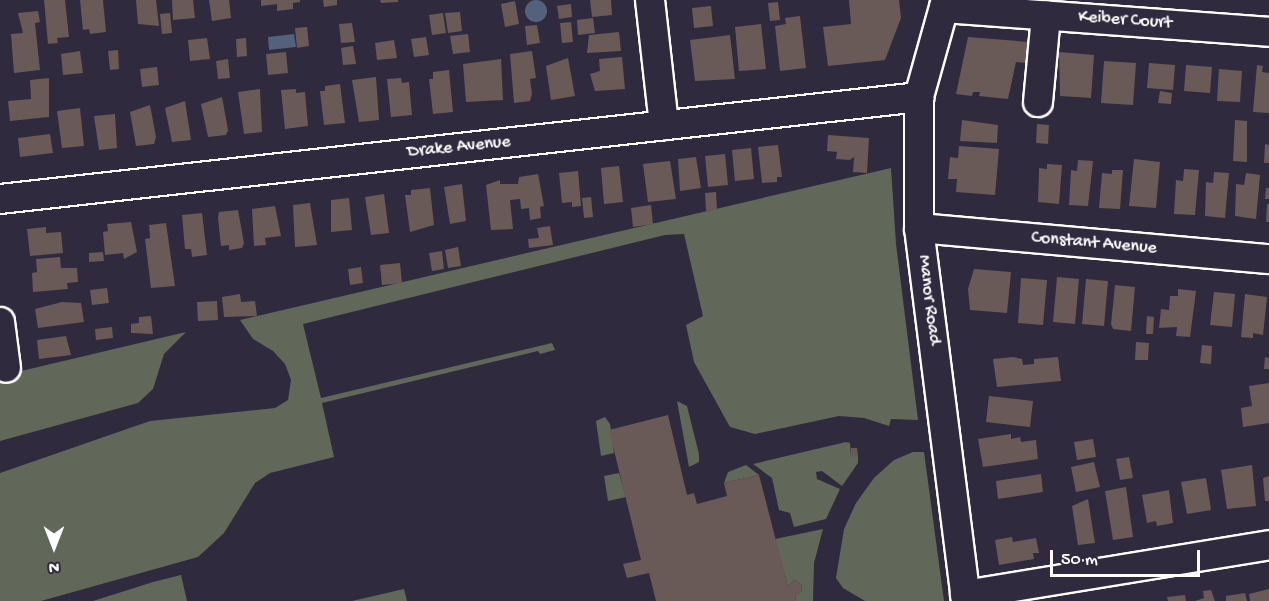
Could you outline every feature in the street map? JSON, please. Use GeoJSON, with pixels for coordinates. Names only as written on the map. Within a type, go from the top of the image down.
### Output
{"type":"FeatureCollection","features":[{"type":"Feature","properties":{"kind":"street"},"geometry":{"type":"LineString","coordinates":[[650,0],[664,125]]}},
{"type":"Feature","properties":{"kind":"street","name":"Keiber Court"},"geometry":{"type":"LineString","coordinates":[[945,4],[1046,15],[1269,32]]}},
{"type":"Feature","properties":{"kind":"street","name":"Manor Road"},"geometry":{"type":"LineString","coordinates":[[945,4],[919,97],[919,228],[966,598]]}},
{"type":"Feature","properties":{"kind":"street"},"geometry":{"type":"LineString","coordinates":[[1038,102],[1046,15]]}},
{"type":"Feature","properties":{"kind":"street","name":"Drake Avenue"},"geometry":{"type":"LineString","coordinates":[[0,199],[919,97]]}},
{"type":"Feature","properties":{"kind":"street","name":"Constant Avenue"},"geometry":{"type":"LineString","coordinates":[[919,228],[1269,259]]}},
{"type":"Feature","properties":{"kind":"street"},"geometry":{"type":"LineString","coordinates":[[0,322],[6,368]]}},
{"type":"Feature","properties":{"kind":"street"},"geometry":{"type":"LineString","coordinates":[[966,598],[1269,545]]}},
{"type":"Feature","properties":{"kind":"green space"},"geometry":{"type":"Polygon","coordinates":[[[891,168],[896,244],[918,420],[891,419],[889,426],[864,418],[839,416],[755,434],[730,427],[694,362],[686,325],[703,316],[684,234],[665,235],[303,324],[321,398],[552,343],[555,350],[540,354],[538,351],[322,403],[334,457],[270,473],[255,483],[224,533],[198,557],[41,601],[0,601],[0,473],[150,421],[275,408],[288,400],[291,380],[285,364],[273,351],[253,339],[240,320],[891,168]]]}},
{"type":"Feature","properties":{"kind":"green space"},"geometry":{"type":"Polygon","coordinates":[[[186,332],[164,354],[153,389],[138,403],[0,441],[0,376],[186,332]]]}},
{"type":"Feature","properties":{"kind":"green space"},"geometry":{"type":"Polygon","coordinates":[[[677,401],[687,406],[699,454],[699,462],[689,467],[677,401]]]}},
{"type":"Feature","properties":{"kind":"green space"},"geometry":{"type":"Polygon","coordinates":[[[605,417],[610,424],[614,453],[601,456],[596,421],[605,417]]]}},
{"type":"Feature","properties":{"kind":"green space"},"geometry":{"type":"Polygon","coordinates":[[[846,442],[850,443],[851,456],[858,456],[858,463],[842,486],[822,471],[816,472],[817,479],[840,489],[826,519],[794,527],[790,513],[779,510],[772,478],[753,464],[846,442]]]}},
{"type":"Feature","properties":{"kind":"green space"},"geometry":{"type":"Polygon","coordinates":[[[913,452],[924,452],[944,601],[865,601],[843,588],[836,578],[844,529],[856,503],[874,478],[894,460],[913,452]]]}},
{"type":"Feature","properties":{"kind":"green space"},"geometry":{"type":"Polygon","coordinates":[[[746,465],[759,475],[724,483],[728,472],[746,465]]]}},
{"type":"Feature","properties":{"kind":"green space"},"geometry":{"type":"Polygon","coordinates":[[[619,473],[626,497],[608,501],[604,476],[619,473]]]}},
{"type":"Feature","properties":{"kind":"green space"},"geometry":{"type":"Polygon","coordinates":[[[823,529],[814,563],[813,601],[796,601],[795,595],[801,592],[802,585],[794,580],[788,587],[775,539],[823,529]]]}},
{"type":"Feature","properties":{"kind":"green space"},"geometry":{"type":"Polygon","coordinates":[[[181,575],[187,601],[93,601],[153,582],[181,575]]]}},
{"type":"Feature","properties":{"kind":"green space"},"geometry":{"type":"Polygon","coordinates":[[[404,589],[407,601],[352,601],[404,589]]]}},
{"type":"Feature","properties":{"kind":"water"},"geometry":{"type":"Polygon","coordinates":[[[536,0],[544,3],[547,11],[544,19],[536,22],[528,19],[525,11],[528,3],[536,0]]]}},
{"type":"Feature","properties":{"kind":"water"},"geometry":{"type":"Polygon","coordinates":[[[294,34],[296,47],[269,50],[268,37],[294,34]]]}},
{"type":"Feature","properties":{"kind":"building"},"geometry":{"type":"Polygon","coordinates":[[[44,0],[65,0],[69,37],[57,38],[58,43],[48,44],[44,0]]]}},
{"type":"Feature","properties":{"kind":"building"},"geometry":{"type":"Polygon","coordinates":[[[80,0],[103,0],[106,32],[90,34],[89,29],[83,30],[80,0]]]}},
{"type":"Feature","properties":{"kind":"building"},"geometry":{"type":"Polygon","coordinates":[[[136,0],[156,0],[159,26],[138,24],[136,0]]]}},
{"type":"Feature","properties":{"kind":"building"},"geometry":{"type":"Polygon","coordinates":[[[172,0],[193,0],[195,18],[173,20],[172,0]]]}},
{"type":"Feature","properties":{"kind":"building"},"geometry":{"type":"Polygon","coordinates":[[[209,0],[229,0],[231,18],[212,21],[209,0]]]}},
{"type":"Feature","properties":{"kind":"building"},"geometry":{"type":"Polygon","coordinates":[[[261,0],[300,0],[300,2],[293,3],[293,9],[277,11],[277,4],[261,6],[261,0]]]}},
{"type":"Feature","properties":{"kind":"building"},"geometry":{"type":"Polygon","coordinates":[[[323,0],[337,0],[337,5],[324,7],[323,0]]]}},
{"type":"Feature","properties":{"kind":"building"},"geometry":{"type":"Polygon","coordinates":[[[380,0],[398,0],[398,2],[381,3],[380,0]]]}},
{"type":"Feature","properties":{"kind":"building"},"geometry":{"type":"Polygon","coordinates":[[[590,0],[611,0],[612,15],[592,17],[590,0]]]}},
{"type":"Feature","properties":{"kind":"building"},"geometry":{"type":"Polygon","coordinates":[[[849,0],[899,0],[901,18],[885,60],[828,66],[823,27],[851,24],[849,0]]]}},
{"type":"Feature","properties":{"kind":"building"},"geometry":{"type":"Polygon","coordinates":[[[515,1],[519,24],[505,27],[501,4],[515,1]]]}},
{"type":"Feature","properties":{"kind":"building"},"geometry":{"type":"Polygon","coordinates":[[[778,2],[780,20],[770,21],[768,3],[778,2]]]}},
{"type":"Feature","properties":{"kind":"building"},"geometry":{"type":"Polygon","coordinates":[[[571,4],[572,17],[559,19],[557,6],[571,4]]]}},
{"type":"Feature","properties":{"kind":"building"},"geometry":{"type":"Polygon","coordinates":[[[711,6],[713,26],[694,28],[692,8],[711,6]]]}},
{"type":"Feature","properties":{"kind":"building"},"geometry":{"type":"Polygon","coordinates":[[[38,11],[40,22],[35,23],[40,70],[14,73],[11,34],[23,33],[18,13],[38,11]]]}},
{"type":"Feature","properties":{"kind":"building"},"geometry":{"type":"Polygon","coordinates":[[[460,12],[462,31],[448,33],[445,13],[460,12]]]}},
{"type":"Feature","properties":{"kind":"building"},"geometry":{"type":"Polygon","coordinates":[[[170,13],[172,33],[162,34],[160,14],[170,13]]]}},
{"type":"Feature","properties":{"kind":"building"},"geometry":{"type":"Polygon","coordinates":[[[443,13],[446,33],[432,35],[429,15],[443,13]]]}},
{"type":"Feature","properties":{"kind":"building"},"geometry":{"type":"Polygon","coordinates":[[[800,16],[806,68],[780,71],[775,26],[786,24],[785,18],[800,16]]]}},
{"type":"Feature","properties":{"kind":"building"},"geometry":{"type":"Polygon","coordinates":[[[593,18],[595,33],[578,35],[577,20],[593,18]]]}},
{"type":"Feature","properties":{"kind":"building"},"geometry":{"type":"Polygon","coordinates":[[[571,22],[573,42],[562,43],[560,23],[571,22]]]}},
{"type":"Feature","properties":{"kind":"building"},"geometry":{"type":"Polygon","coordinates":[[[352,23],[355,42],[341,43],[339,24],[352,23]]]}},
{"type":"Feature","properties":{"kind":"building"},"geometry":{"type":"Polygon","coordinates":[[[761,24],[766,69],[739,71],[735,27],[761,24]]]}},
{"type":"Feature","properties":{"kind":"building"},"geometry":{"type":"Polygon","coordinates":[[[537,25],[540,43],[527,45],[525,26],[537,25]]]}},
{"type":"Feature","properties":{"kind":"building"},"geometry":{"type":"Polygon","coordinates":[[[307,27],[309,46],[297,48],[295,28],[307,27]]]}},
{"type":"Feature","properties":{"kind":"building"},"geometry":{"type":"Polygon","coordinates":[[[619,32],[621,51],[587,53],[589,35],[619,32]]]}},
{"type":"Feature","properties":{"kind":"building"},"geometry":{"type":"Polygon","coordinates":[[[468,34],[470,52],[453,54],[450,36],[468,34]]]}},
{"type":"Feature","properties":{"kind":"building"},"geometry":{"type":"Polygon","coordinates":[[[730,35],[735,79],[695,81],[690,40],[730,35]]]}},
{"type":"Feature","properties":{"kind":"building"},"geometry":{"type":"Polygon","coordinates":[[[426,37],[429,55],[414,57],[411,39],[426,37]]]}},
{"type":"Feature","properties":{"kind":"building"},"geometry":{"type":"Polygon","coordinates":[[[968,37],[1029,42],[1027,63],[1016,62],[1008,99],[979,96],[980,92],[973,92],[972,96],[956,94],[968,37]]]}},
{"type":"Feature","properties":{"kind":"building"},"geometry":{"type":"Polygon","coordinates":[[[207,38],[210,59],[190,61],[188,40],[207,38]]]}},
{"type":"Feature","properties":{"kind":"building"},"geometry":{"type":"Polygon","coordinates":[[[246,38],[247,56],[237,57],[236,39],[246,38]]]}},
{"type":"Feature","properties":{"kind":"building"},"geometry":{"type":"Polygon","coordinates":[[[394,40],[397,58],[377,60],[375,43],[394,40]]]}},
{"type":"Feature","properties":{"kind":"building"},"geometry":{"type":"Polygon","coordinates":[[[353,46],[356,64],[343,65],[341,48],[353,46]]]}},
{"type":"Feature","properties":{"kind":"building"},"geometry":{"type":"Polygon","coordinates":[[[118,50],[119,69],[110,70],[108,51],[118,50]]]}},
{"type":"Feature","properties":{"kind":"building"},"geometry":{"type":"Polygon","coordinates":[[[80,51],[83,73],[63,75],[61,54],[80,51]]]}},
{"type":"Feature","properties":{"kind":"building"},"geometry":{"type":"Polygon","coordinates":[[[532,51],[536,78],[530,79],[532,94],[530,101],[514,103],[510,54],[532,51]]]}},
{"type":"Feature","properties":{"kind":"building"},"geometry":{"type":"Polygon","coordinates":[[[286,52],[288,73],[268,75],[266,54],[286,52]]]}},
{"type":"Feature","properties":{"kind":"building"},"geometry":{"type":"Polygon","coordinates":[[[1059,52],[1094,55],[1091,98],[1060,96],[1059,52]]]}},
{"type":"Feature","properties":{"kind":"building"},"geometry":{"type":"Polygon","coordinates":[[[622,57],[625,89],[595,91],[590,74],[600,71],[599,59],[622,57]]]}},
{"type":"Feature","properties":{"kind":"building"},"geometry":{"type":"Polygon","coordinates":[[[568,58],[575,96],[551,100],[546,66],[568,58]]]}},
{"type":"Feature","properties":{"kind":"building"},"geometry":{"type":"Polygon","coordinates":[[[228,59],[230,78],[218,79],[216,61],[228,59]]]}},
{"type":"Feature","properties":{"kind":"building"},"geometry":{"type":"Polygon","coordinates":[[[501,59],[503,100],[466,102],[463,64],[501,59]]]}},
{"type":"Feature","properties":{"kind":"building"},"geometry":{"type":"Polygon","coordinates":[[[1104,61],[1136,63],[1133,105],[1101,103],[1104,61]]]}},
{"type":"Feature","properties":{"kind":"building"},"geometry":{"type":"Polygon","coordinates":[[[1149,63],[1175,65],[1173,90],[1147,88],[1149,63]]]}},
{"type":"Feature","properties":{"kind":"building"},"geometry":{"type":"Polygon","coordinates":[[[1186,65],[1212,67],[1210,93],[1184,91],[1186,65]]]}},
{"type":"Feature","properties":{"kind":"building"},"geometry":{"type":"Polygon","coordinates":[[[1257,65],[1263,66],[1262,72],[1269,73],[1269,113],[1253,112],[1257,65]]]}},
{"type":"Feature","properties":{"kind":"building"},"geometry":{"type":"Polygon","coordinates":[[[157,67],[159,85],[142,87],[140,69],[157,67]]]}},
{"type":"Feature","properties":{"kind":"building"},"geometry":{"type":"Polygon","coordinates":[[[1219,69],[1242,71],[1240,102],[1217,101],[1219,69]]]}},
{"type":"Feature","properties":{"kind":"building"},"geometry":{"type":"Polygon","coordinates":[[[449,70],[453,112],[433,114],[429,79],[433,79],[433,72],[449,70]]]}},
{"type":"Feature","properties":{"kind":"building"},"geometry":{"type":"Polygon","coordinates":[[[376,77],[379,120],[359,122],[352,80],[376,77]]]}},
{"type":"Feature","properties":{"kind":"building"},"geometry":{"type":"Polygon","coordinates":[[[49,78],[49,117],[10,121],[8,101],[31,99],[30,80],[49,78]]]}},
{"type":"Feature","properties":{"kind":"building"},"geometry":{"type":"Polygon","coordinates":[[[401,78],[402,83],[409,82],[412,115],[391,117],[387,79],[401,78]]]}},
{"type":"Feature","properties":{"kind":"building"},"geometry":{"type":"Polygon","coordinates":[[[340,84],[345,123],[324,125],[320,91],[325,91],[325,86],[340,84]]]}},
{"type":"Feature","properties":{"kind":"building"},"geometry":{"type":"Polygon","coordinates":[[[260,89],[262,132],[244,134],[238,92],[260,89]]]}},
{"type":"Feature","properties":{"kind":"building"},"geometry":{"type":"Polygon","coordinates":[[[296,89],[296,93],[305,92],[308,126],[285,129],[281,90],[296,89]]]}},
{"type":"Feature","properties":{"kind":"building"},"geometry":{"type":"Polygon","coordinates":[[[1160,91],[1172,93],[1171,104],[1158,103],[1160,91]]]}},
{"type":"Feature","properties":{"kind":"building"},"geometry":{"type":"Polygon","coordinates":[[[222,97],[228,130],[226,135],[208,137],[201,104],[222,97]]]}},
{"type":"Feature","properties":{"kind":"building"},"geometry":{"type":"Polygon","coordinates":[[[185,101],[191,140],[172,142],[165,108],[185,101]]]}},
{"type":"Feature","properties":{"kind":"building"},"geometry":{"type":"Polygon","coordinates":[[[150,105],[156,137],[154,144],[136,146],[130,112],[150,105]]]}},
{"type":"Feature","properties":{"kind":"building"},"geometry":{"type":"Polygon","coordinates":[[[80,108],[84,146],[62,148],[57,111],[80,108]]]}},
{"type":"Feature","properties":{"kind":"building"},"geometry":{"type":"Polygon","coordinates":[[[115,114],[117,148],[99,150],[94,116],[115,114]]]}},
{"type":"Feature","properties":{"kind":"building"},"geometry":{"type":"Polygon","coordinates":[[[962,120],[998,125],[997,143],[960,141],[962,120]]]}},
{"type":"Feature","properties":{"kind":"building"},"geometry":{"type":"Polygon","coordinates":[[[1235,120],[1247,121],[1247,162],[1233,161],[1235,120]]]}},
{"type":"Feature","properties":{"kind":"building"},"geometry":{"type":"Polygon","coordinates":[[[1037,124],[1049,125],[1048,144],[1036,143],[1037,124]]]}},
{"type":"Feature","properties":{"kind":"building"},"geometry":{"type":"Polygon","coordinates":[[[50,134],[53,153],[20,157],[18,138],[50,134]]]}},
{"type":"Feature","properties":{"kind":"building"},"geometry":{"type":"Polygon","coordinates":[[[828,135],[869,138],[867,173],[853,172],[854,157],[850,160],[836,159],[837,152],[827,151],[828,135]]]}},
{"type":"Feature","properties":{"kind":"building"},"geometry":{"type":"Polygon","coordinates":[[[1265,144],[1269,145],[1269,163],[1264,163],[1265,144]]]}},
{"type":"Feature","properties":{"kind":"building"},"geometry":{"type":"Polygon","coordinates":[[[778,145],[782,177],[777,177],[777,182],[762,183],[758,147],[778,145]]]}},
{"type":"Feature","properties":{"kind":"building"},"geometry":{"type":"Polygon","coordinates":[[[959,146],[999,149],[995,195],[956,192],[957,179],[948,179],[950,157],[958,158],[959,146]]]}},
{"type":"Feature","properties":{"kind":"building"},"geometry":{"type":"Polygon","coordinates":[[[751,148],[754,179],[735,181],[732,150],[751,148]]]}},
{"type":"Feature","properties":{"kind":"building"},"geometry":{"type":"Polygon","coordinates":[[[725,154],[728,185],[708,187],[705,156],[725,154]]]}},
{"type":"Feature","properties":{"kind":"building"},"geometry":{"type":"Polygon","coordinates":[[[696,157],[701,188],[680,191],[678,159],[696,157]]]}},
{"type":"Feature","properties":{"kind":"building"},"geometry":{"type":"Polygon","coordinates":[[[1134,159],[1160,162],[1156,208],[1129,206],[1134,159]]]}},
{"type":"Feature","properties":{"kind":"building"},"geometry":{"type":"Polygon","coordinates":[[[1078,160],[1093,161],[1088,206],[1069,205],[1071,170],[1077,171],[1078,160]]]}},
{"type":"Feature","properties":{"kind":"building"},"geometry":{"type":"Polygon","coordinates":[[[670,161],[676,199],[648,202],[643,164],[670,161]]]}},
{"type":"Feature","properties":{"kind":"building"},"geometry":{"type":"Polygon","coordinates":[[[1047,164],[1062,165],[1059,204],[1038,202],[1039,168],[1047,169],[1047,164]]]}},
{"type":"Feature","properties":{"kind":"building"},"geometry":{"type":"Polygon","coordinates":[[[619,166],[623,202],[604,204],[601,168],[619,166]]]}},
{"type":"Feature","properties":{"kind":"building"},"geometry":{"type":"Polygon","coordinates":[[[1184,169],[1199,170],[1195,215],[1174,214],[1176,180],[1183,181],[1184,169]]]}},
{"type":"Feature","properties":{"kind":"building"},"geometry":{"type":"Polygon","coordinates":[[[1112,170],[1123,170],[1120,209],[1099,208],[1102,173],[1112,174],[1112,170]]]}},
{"type":"Feature","properties":{"kind":"building"},"geometry":{"type":"Polygon","coordinates":[[[578,171],[581,206],[572,207],[572,202],[562,203],[559,173],[578,171]]]}},
{"type":"Feature","properties":{"kind":"building"},"geometry":{"type":"Polygon","coordinates":[[[1214,172],[1229,173],[1225,218],[1205,216],[1206,182],[1213,183],[1214,172]]]}},
{"type":"Feature","properties":{"kind":"building"},"geometry":{"type":"Polygon","coordinates":[[[1246,173],[1260,175],[1256,219],[1235,216],[1236,184],[1244,185],[1246,173]]]}},
{"type":"Feature","properties":{"kind":"building"},"geometry":{"type":"Polygon","coordinates":[[[538,174],[544,206],[540,207],[541,218],[530,220],[529,208],[521,209],[520,199],[510,200],[513,229],[491,230],[486,185],[500,180],[500,184],[518,184],[519,177],[538,174]]]}},
{"type":"Feature","properties":{"kind":"building"},"geometry":{"type":"Polygon","coordinates":[[[462,184],[466,221],[450,224],[444,187],[462,184]]]}},
{"type":"Feature","properties":{"kind":"building"},"geometry":{"type":"Polygon","coordinates":[[[430,188],[434,225],[410,232],[405,195],[411,195],[411,190],[430,188]]]}},
{"type":"Feature","properties":{"kind":"building"},"geometry":{"type":"Polygon","coordinates":[[[1266,188],[1269,188],[1269,199],[1265,199],[1266,188]]]}},
{"type":"Feature","properties":{"kind":"building"},"geometry":{"type":"Polygon","coordinates":[[[716,192],[717,210],[706,211],[705,193],[716,192]]]}},
{"type":"Feature","properties":{"kind":"building"},"geometry":{"type":"Polygon","coordinates":[[[384,194],[389,233],[371,235],[365,197],[384,194]]]}},
{"type":"Feature","properties":{"kind":"building"},"geometry":{"type":"Polygon","coordinates":[[[591,197],[593,217],[584,218],[582,198],[591,197]]]}},
{"type":"Feature","properties":{"kind":"building"},"geometry":{"type":"Polygon","coordinates":[[[349,198],[352,230],[331,232],[331,200],[349,198]]]}},
{"type":"Feature","properties":{"kind":"building"},"geometry":{"type":"Polygon","coordinates":[[[310,203],[317,245],[295,247],[293,205],[310,203]]]}},
{"type":"Feature","properties":{"kind":"building"},"geometry":{"type":"Polygon","coordinates":[[[1267,204],[1269,204],[1269,222],[1266,222],[1267,204]]]}},
{"type":"Feature","properties":{"kind":"building"},"geometry":{"type":"Polygon","coordinates":[[[651,205],[653,224],[633,227],[631,208],[651,205]]]}},
{"type":"Feature","properties":{"kind":"building"},"geometry":{"type":"Polygon","coordinates":[[[275,206],[281,236],[265,238],[266,245],[254,246],[252,209],[275,206]]]}},
{"type":"Feature","properties":{"kind":"building"},"geometry":{"type":"Polygon","coordinates":[[[238,210],[244,243],[242,248],[229,250],[229,245],[221,246],[219,212],[238,210]]]}},
{"type":"Feature","properties":{"kind":"building"},"geometry":{"type":"Polygon","coordinates":[[[202,213],[207,255],[192,257],[191,249],[185,249],[182,215],[202,213]]]}},
{"type":"Feature","properties":{"kind":"building"},"geometry":{"type":"Polygon","coordinates":[[[131,222],[137,252],[124,259],[123,253],[105,255],[103,232],[108,231],[107,224],[131,222]]]}},
{"type":"Feature","properties":{"kind":"building"},"geometry":{"type":"Polygon","coordinates":[[[166,223],[175,286],[151,288],[145,239],[150,238],[149,225],[166,223]]]}},
{"type":"Feature","properties":{"kind":"building"},"geometry":{"type":"Polygon","coordinates":[[[550,226],[553,245],[529,248],[528,239],[539,238],[537,228],[550,226]]]}},
{"type":"Feature","properties":{"kind":"building"},"geometry":{"type":"Polygon","coordinates":[[[46,227],[46,233],[61,232],[63,253],[30,256],[27,229],[46,227]]]}},
{"type":"Feature","properties":{"kind":"building"},"geometry":{"type":"Polygon","coordinates":[[[458,247],[461,266],[448,268],[445,250],[458,247]]]}},
{"type":"Feature","properties":{"kind":"building"},"geometry":{"type":"Polygon","coordinates":[[[442,251],[444,269],[432,271],[429,253],[442,251]]]}},
{"type":"Feature","properties":{"kind":"building"},"geometry":{"type":"Polygon","coordinates":[[[103,252],[104,261],[89,262],[89,253],[103,252]]]}},
{"type":"Feature","properties":{"kind":"building"},"geometry":{"type":"Polygon","coordinates":[[[60,257],[61,268],[77,268],[78,282],[67,283],[68,289],[33,292],[32,273],[37,272],[36,259],[60,257]]]}},
{"type":"Feature","properties":{"kind":"building"},"geometry":{"type":"Polygon","coordinates":[[[400,263],[402,283],[382,285],[380,265],[400,263]]]}},
{"type":"Feature","properties":{"kind":"building"},"geometry":{"type":"Polygon","coordinates":[[[361,267],[363,283],[350,285],[348,269],[361,267]]]}},
{"type":"Feature","properties":{"kind":"building"},"geometry":{"type":"Polygon","coordinates":[[[974,269],[1011,272],[1007,313],[970,310],[968,289],[974,269]]]}},
{"type":"Feature","properties":{"kind":"building"},"geometry":{"type":"Polygon","coordinates":[[[1057,277],[1079,279],[1075,324],[1053,322],[1057,277]]]}},
{"type":"Feature","properties":{"kind":"building"},"geometry":{"type":"Polygon","coordinates":[[[1021,278],[1047,280],[1043,325],[1018,323],[1021,278]]]}},
{"type":"Feature","properties":{"kind":"building"},"geometry":{"type":"Polygon","coordinates":[[[1086,279],[1108,281],[1104,326],[1082,324],[1086,279]]]}},
{"type":"Feature","properties":{"kind":"building"},"geometry":{"type":"Polygon","coordinates":[[[1115,285],[1135,287],[1131,331],[1113,329],[1111,324],[1115,285]]]}},
{"type":"Feature","properties":{"kind":"building"},"geometry":{"type":"Polygon","coordinates":[[[107,288],[109,303],[92,305],[90,290],[107,288]]]}},
{"type":"Feature","properties":{"kind":"building"},"geometry":{"type":"Polygon","coordinates":[[[1178,289],[1196,291],[1190,337],[1176,336],[1177,327],[1159,328],[1161,309],[1169,310],[1170,296],[1178,296],[1178,289]]]}},
{"type":"Feature","properties":{"kind":"building"},"geometry":{"type":"Polygon","coordinates":[[[1214,292],[1235,294],[1232,327],[1210,325],[1214,292]]]}},
{"type":"Feature","properties":{"kind":"building"},"geometry":{"type":"Polygon","coordinates":[[[240,294],[241,302],[255,301],[257,316],[224,317],[222,297],[240,294]]]}},
{"type":"Feature","properties":{"kind":"building"},"geometry":{"type":"Polygon","coordinates":[[[1245,294],[1267,297],[1263,335],[1253,333],[1253,338],[1241,337],[1245,294]]]}},
{"type":"Feature","properties":{"kind":"building"},"geometry":{"type":"Polygon","coordinates":[[[217,301],[218,320],[198,321],[197,302],[217,301]]]}},
{"type":"Feature","properties":{"kind":"building"},"geometry":{"type":"Polygon","coordinates":[[[62,302],[81,303],[84,322],[38,328],[35,309],[62,302]]]}},
{"type":"Feature","properties":{"kind":"building"},"geometry":{"type":"Polygon","coordinates":[[[151,316],[153,334],[131,333],[131,324],[139,323],[139,317],[151,316]]]}},
{"type":"Feature","properties":{"kind":"building"},"geometry":{"type":"Polygon","coordinates":[[[1147,316],[1154,317],[1153,334],[1146,334],[1147,316]]]}},
{"type":"Feature","properties":{"kind":"building"},"geometry":{"type":"Polygon","coordinates":[[[112,327],[113,338],[96,340],[95,329],[112,327]]]}},
{"type":"Feature","properties":{"kind":"building"},"geometry":{"type":"Polygon","coordinates":[[[66,336],[71,355],[39,359],[37,340],[66,336]]]}},
{"type":"Feature","properties":{"kind":"building"},"geometry":{"type":"Polygon","coordinates":[[[1136,342],[1149,343],[1148,360],[1135,360],[1136,342]]]}},
{"type":"Feature","properties":{"kind":"building"},"geometry":{"type":"Polygon","coordinates":[[[1202,345],[1212,346],[1211,364],[1200,363],[1202,345]]]}},
{"type":"Feature","properties":{"kind":"building"},"geometry":{"type":"Polygon","coordinates":[[[1013,357],[1022,359],[1023,365],[1034,364],[1034,359],[1058,357],[1061,381],[997,387],[993,359],[1013,357]]]}},
{"type":"Feature","properties":{"kind":"building"},"geometry":{"type":"Polygon","coordinates":[[[1265,357],[1269,358],[1269,369],[1264,369],[1265,357]]]}},
{"type":"Feature","properties":{"kind":"building"},"geometry":{"type":"Polygon","coordinates":[[[1269,383],[1269,423],[1243,427],[1241,408],[1252,406],[1249,386],[1269,383]]]}},
{"type":"Feature","properties":{"kind":"building"},"geometry":{"type":"Polygon","coordinates":[[[989,396],[1033,401],[1030,427],[986,422],[989,396]]]}},
{"type":"Feature","properties":{"kind":"building"},"geometry":{"type":"Polygon","coordinates":[[[668,415],[687,495],[694,493],[697,504],[727,496],[724,483],[759,475],[788,587],[794,580],[802,585],[801,592],[795,595],[796,601],[656,601],[649,573],[627,578],[623,564],[641,560],[609,430],[668,415]]]}},
{"type":"Feature","properties":{"kind":"building"},"geometry":{"type":"Polygon","coordinates":[[[1011,434],[1011,439],[1020,437],[1021,442],[1036,440],[1038,459],[983,467],[978,439],[1011,434]]]}},
{"type":"Feature","properties":{"kind":"building"},"geometry":{"type":"Polygon","coordinates":[[[1093,439],[1096,457],[1077,460],[1074,442],[1093,439]]]}},
{"type":"Feature","properties":{"kind":"building"},"geometry":{"type":"Polygon","coordinates":[[[851,448],[857,448],[858,456],[851,457],[851,448]]]}},
{"type":"Feature","properties":{"kind":"building"},"geometry":{"type":"Polygon","coordinates":[[[1129,457],[1133,478],[1120,480],[1116,459],[1129,457]]]}},
{"type":"Feature","properties":{"kind":"building"},"geometry":{"type":"Polygon","coordinates":[[[1094,462],[1100,487],[1076,492],[1071,467],[1094,462]]]}},
{"type":"Feature","properties":{"kind":"building"},"geometry":{"type":"Polygon","coordinates":[[[1252,465],[1256,506],[1227,509],[1221,470],[1252,465]]]}},
{"type":"Feature","properties":{"kind":"building"},"geometry":{"type":"Polygon","coordinates":[[[1041,474],[1043,492],[998,499],[996,481],[1041,474]]]}},
{"type":"Feature","properties":{"kind":"building"},"geometry":{"type":"Polygon","coordinates":[[[1269,476],[1269,501],[1265,501],[1263,478],[1269,476]]]}},
{"type":"Feature","properties":{"kind":"building"},"geometry":{"type":"Polygon","coordinates":[[[1206,478],[1211,510],[1187,514],[1181,482],[1206,478]]]}},
{"type":"Feature","properties":{"kind":"building"},"geometry":{"type":"Polygon","coordinates":[[[1126,487],[1133,537],[1113,540],[1105,491],[1126,487]]]}},
{"type":"Feature","properties":{"kind":"building"},"geometry":{"type":"Polygon","coordinates":[[[1169,490],[1173,523],[1157,526],[1156,521],[1147,523],[1142,495],[1169,490]]]}},
{"type":"Feature","properties":{"kind":"building"},"geometry":{"type":"Polygon","coordinates":[[[1088,499],[1095,543],[1078,545],[1072,506],[1088,499]]]}},
{"type":"Feature","properties":{"kind":"building"},"geometry":{"type":"Polygon","coordinates":[[[1012,537],[1013,542],[1036,538],[1039,553],[1033,553],[1034,559],[999,565],[995,540],[1012,537]]]}},
{"type":"Feature","properties":{"kind":"building"},"geometry":{"type":"Polygon","coordinates":[[[1269,589],[1269,601],[1250,601],[1249,594],[1269,589]]]}},
{"type":"Feature","properties":{"kind":"building"},"geometry":{"type":"Polygon","coordinates":[[[1211,590],[1215,601],[1195,601],[1204,598],[1203,591],[1211,590]]]}},
{"type":"Feature","properties":{"kind":"building"},"geometry":{"type":"Polygon","coordinates":[[[1245,593],[1247,601],[1226,601],[1226,596],[1245,593]]]}},
{"type":"Feature","properties":{"kind":"building"},"geometry":{"type":"Polygon","coordinates":[[[1185,595],[1186,601],[1168,601],[1167,597],[1185,595]]]}}]}
